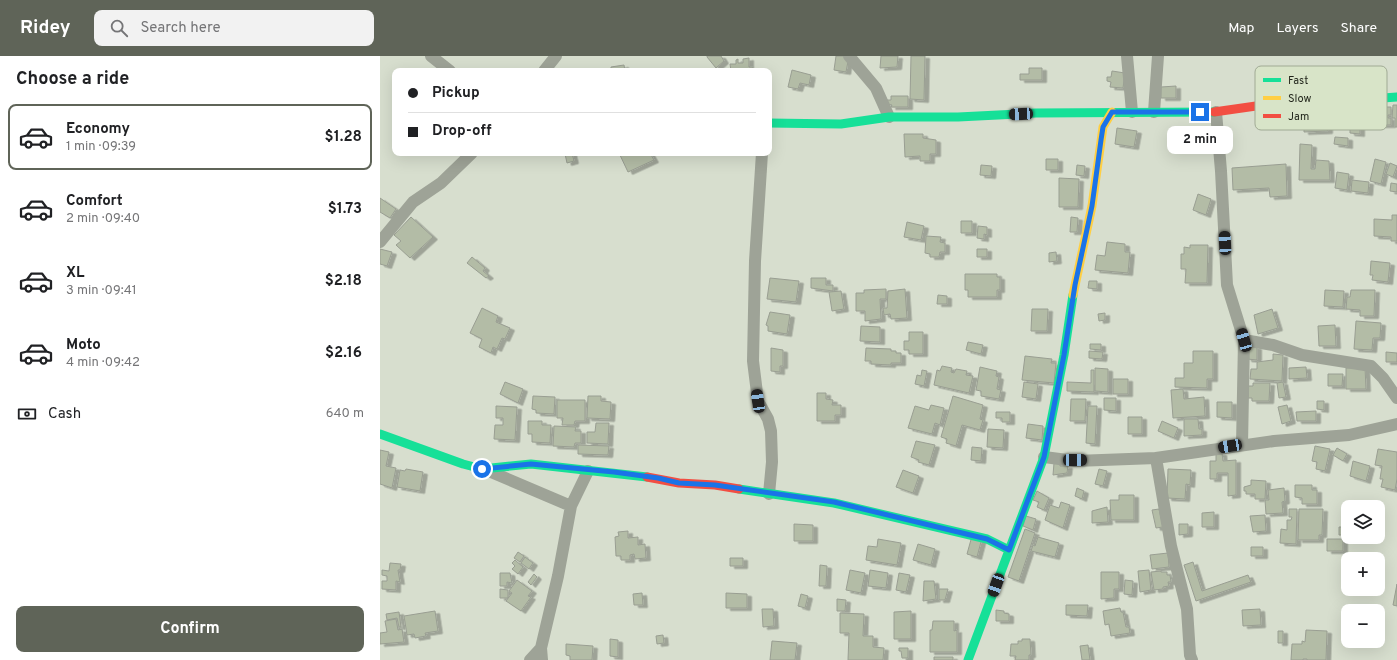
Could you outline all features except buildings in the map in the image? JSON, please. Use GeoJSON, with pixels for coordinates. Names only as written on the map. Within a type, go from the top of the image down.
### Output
{"type":"FeatureCollection","features":[{"type":"Feature","properties":{"kind":"street"},"geometry":{"type":"LineString","coordinates":[[431,56],[446,68]]}},
{"type":"Feature","properties":{"kind":"street"},"geometry":{"type":"LineString","coordinates":[[546,68],[556,56]]}},
{"type":"Feature","properties":{"kind":"street"},"geometry":{"type":"LineString","coordinates":[[849,56],[876,88],[889,117]]}},
{"type":"Feature","properties":{"kind":"street"},"geometry":{"type":"LineString","coordinates":[[1127,56],[1132,112]]}},
{"type":"Feature","properties":{"kind":"street"},"geometry":{"type":"LineString","coordinates":[[1154,112],[1158,56]]}},
{"type":"Feature","properties":{"kind":"street"},"geometry":{"type":"LineString","coordinates":[[1387,99],[1397,98]]}},
{"type":"Feature","properties":{"kind":"street"},"geometry":{"type":"LineString","coordinates":[[772,123],[841,124],[889,117],[913,118],[1036,113],[1216,112],[1255,106]]}},
{"type":"Feature","properties":{"kind":"street"},"geometry":{"type":"LineString","coordinates":[[968,660],[1044,457],[1064,355],[1075,285],[1092,206],[1103,127],[1112,112]]}},
{"type":"Feature","properties":{"kind":"street"},"geometry":{"type":"LineString","coordinates":[[1216,112],[1227,285],[1244,340],[1242,444]]}},
{"type":"Feature","properties":{"kind":"street"},"geometry":{"type":"LineString","coordinates":[[380,242],[413,202],[441,183],[469,156]]}},
{"type":"Feature","properties":{"kind":"street"},"geometry":{"type":"LineString","coordinates":[[762,156],[755,262],[753,361],[758,401],[768,419],[771,431],[772,462],[770,494]]}},
{"type":"Feature","properties":{"kind":"street"},"geometry":{"type":"LineString","coordinates":[[1244,340],[1273,346],[1302,355],[1371,366],[1383,378],[1397,398]]}},
{"type":"Feature","properties":{"kind":"street"},"geometry":{"type":"LineString","coordinates":[[1044,457],[1075,460],[1156,458],[1242,444],[1349,435],[1397,424]]}},
{"type":"Feature","properties":{"kind":"street"},"geometry":{"type":"LineString","coordinates":[[380,434],[463,464],[482,469],[571,506]]}},
{"type":"Feature","properties":{"kind":"street"},"geometry":{"type":"LineString","coordinates":[[1156,458],[1171,546],[1187,609],[1190,654],[1192,660]]}},
{"type":"Feature","properties":{"kind":"street"},"geometry":{"type":"LineString","coordinates":[[482,469],[531,464],[650,477],[679,483],[715,485],[834,502],[987,539],[1009,550]]}},
{"type":"Feature","properties":{"kind":"street"},"geometry":{"type":"LineString","coordinates":[[530,660],[541,654],[571,506],[588,471]]}},
{"type":"Feature","properties":{"kind":"traffic: fast"},"geometry":{"type":"LineString","coordinates":[[1387,98],[1397,97]]}},
{"type":"Feature","properties":{"kind":"traffic: fast"},"geometry":{"type":"LineString","coordinates":[[772,123],[841,124],[889,117],[958,117],[1036,113],[1214,112]]}},
{"type":"Feature","properties":{"kind":"traffic: fast"},"geometry":{"type":"LineString","coordinates":[[968,660],[1044,457],[1064,355],[1073,295]]}},
{"type":"Feature","properties":{"kind":"traffic: fast"},"geometry":{"type":"LineString","coordinates":[[380,434],[463,464],[482,469],[531,464],[647,477]]}},
{"type":"Feature","properties":{"kind":"traffic: fast"},"geometry":{"type":"LineString","coordinates":[[739,489],[834,503],[987,539],[1009,550]]}},
{"type":"Feature","properties":{"kind":"traffic: slow"},"geometry":{"type":"LineString","coordinates":[[1073,295],[1092,206],[1103,127],[1112,112]]}},
{"type":"Feature","properties":{"kind":"traffic: jam"},"geometry":{"type":"LineString","coordinates":[[1214,112],[1255,106]]}},
{"type":"Feature","properties":{"kind":"traffic: jam"},"geometry":{"type":"LineString","coordinates":[[647,477],[679,483],[715,485],[739,489]]}},
{"type":"Feature","properties":{"kind":"route"},"geometry":{"type":"LineString","coordinates":[[482,469],[531,464],[588,471],[614,472],[658,478],[679,483],[715,485],[834,502],[987,539],[1009,550],[1044,457],[1064,355],[1075,285],[1092,206],[1103,127],[1112,112],[1200,112]]}}]}
